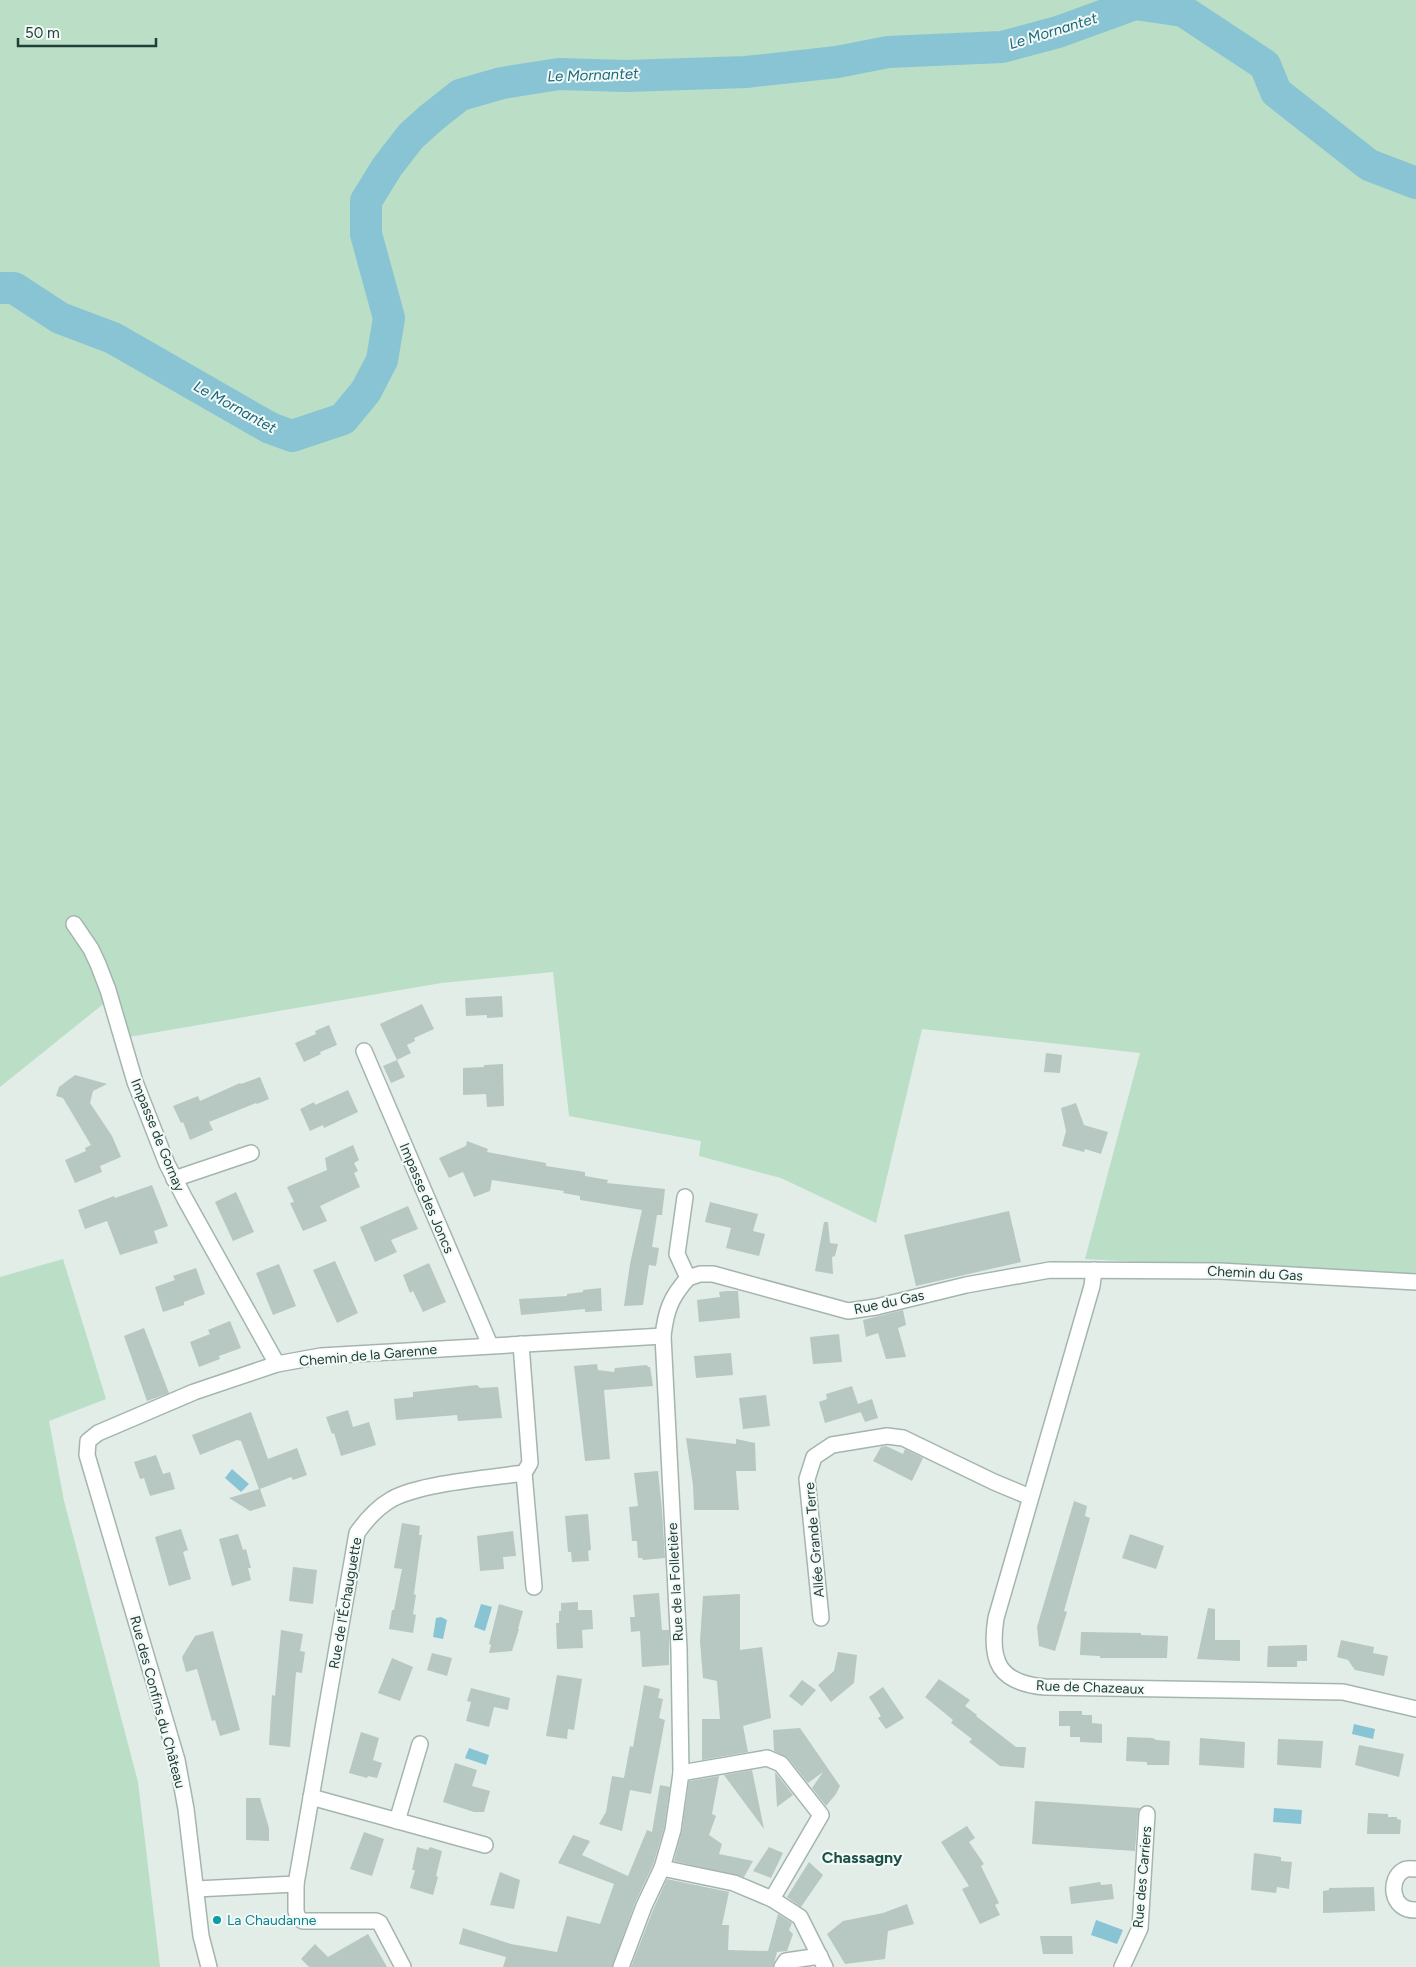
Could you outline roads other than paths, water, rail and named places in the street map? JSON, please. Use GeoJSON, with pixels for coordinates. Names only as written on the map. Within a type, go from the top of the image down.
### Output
{"type":"FeatureCollection","features":[{"type":"Feature","properties":{"kind":"street","name":"Impasse de Gornay"},"geometry":{"type":"LineString","coordinates":[[74,924],[91,949],[98,964],[108,990],[135,1082],[174,1179],[277,1364]]}},
{"type":"Feature","properties":{"kind":"street","name":"Impasse des Joncs"},"geometry":{"type":"LineString","coordinates":[[364,1051],[490,1345]]}},
{"type":"Feature","properties":{"kind":"street"},"geometry":{"type":"LineString","coordinates":[[174,1179],[251,1153]]}},
{"type":"Feature","properties":{"kind":"street"},"geometry":{"type":"LineString","coordinates":[[685,1197],[677,1254],[688,1278]]}},
{"type":"Feature","properties":{"kind":"street","name":"Rue du Gas"},"geometry":{"type":"LineString","coordinates":[[688,1278],[700,1274],[713,1274],[848,1311],[876,1307],[966,1285],[1050,1270],[1094,1270]]}},
{"type":"Feature","properties":{"kind":"street","name":"Chemin du Gas"},"geometry":{"type":"LineString","coordinates":[[1094,1270],[1220,1271],[1416,1282]]}},
{"type":"Feature","properties":{"kind":"street","name":"Rue de Chazeaux"},"geometry":{"type":"LineString","coordinates":[[1094,1270],[1092,1286],[996,1618],[993,1635],[994,1650],[998,1663],[1004,1673],[1013,1680],[1028,1685],[1045,1687],[1344,1692],[1416,1709]]}},
{"type":"Feature","properties":{"kind":"street","name":"Rue de la Folletière"},"geometry":{"type":"LineString","coordinates":[[621,1967],[641,1914],[662,1868],[673,1830],[681,1773],[679,1649],[663,1336],[669,1303],[688,1278]]}},
{"type":"Feature","properties":{"kind":"street","name":"Chemin de la Garenne"},"geometry":{"type":"LineString","coordinates":[[88,1441],[98,1433],[194,1392],[277,1364],[321,1356],[663,1336]]}},
{"type":"Feature","properties":{"kind":"street"},"geometry":{"type":"LineString","coordinates":[[521,1344],[530,1463],[524,1473],[534,1587]]}},
{"type":"Feature","properties":{"kind":"street","name":"Allée Grande Terre"},"geometry":{"type":"LineString","coordinates":[[821,1618],[807,1479],[814,1456],[832,1446],[887,1436],[903,1438],[994,1482],[1030,1497]]}},
{"type":"Feature","properties":{"kind":"street","name":"Rue des Confins du Château"},"geometry":{"type":"LineString","coordinates":[[88,1441],[87,1455],[177,1760],[186,1809],[201,1936],[209,1967]]}},
{"type":"Feature","properties":{"kind":"street","name":"Rue de l'Échauguette"},"geometry":{"type":"LineString","coordinates":[[403,1967],[380,1923],[376,1921],[303,1920],[298,1918],[296,1911],[296,1884],[357,1533],[366,1519],[392,1499],[418,1490],[524,1473]]}},
{"type":"Feature","properties":{"kind":"street"},"geometry":{"type":"LineString","coordinates":[[397,1821],[420,1744]]}},
{"type":"Feature","properties":{"kind":"street"},"geometry":{"type":"LineString","coordinates":[[681,1773],[767,1758],[781,1764],[821,1815],[772,1899]]}},
{"type":"Feature","properties":{"kind":"street"},"geometry":{"type":"LineString","coordinates":[[311,1797],[485,1845]]}},
{"type":"Feature","properties":{"kind":"street","name":"Rue des Carriers"},"geometry":{"type":"LineString","coordinates":[[1122,1967],[1140,1928],[1147,1814]]}},
{"type":"Feature","properties":{"kind":"street"},"geometry":{"type":"LineString","coordinates":[[662,1868],[734,1884],[772,1899],[800,1918],[823,1962],[786,1962],[782,1967]]}},
{"type":"Feature","properties":{"kind":"street"},"geometry":{"type":"LineString","coordinates":[[1416,1869],[1405,1869],[1398,1875],[1394,1884],[1395,1898],[1401,1906],[1407,1910],[1416,1910]]}},
{"type":"Feature","properties":{"kind":"street"},"geometry":{"type":"LineString","coordinates":[[196,1889],[296,1884]]}},
{"type":"Feature","properties":{"kind":"water"},"geometry":{"type":"Polygon","coordinates":[[[232,1469],[249,1484],[241,1492],[225,1478],[232,1469]]]}},
{"type":"Feature","properties":{"kind":"water"},"geometry":{"type":"Polygon","coordinates":[[[481,1604],[492,1607],[485,1631],[474,1627],[481,1604]]]}},
{"type":"Feature","properties":{"kind":"water"},"geometry":{"type":"Polygon","coordinates":[[[441,1617],[447,1620],[443,1639],[433,1637],[436,1618],[441,1617]]]}},
{"type":"Feature","properties":{"kind":"water"},"geometry":{"type":"Polygon","coordinates":[[[1354,1724],[1375,1729],[1373,1739],[1352,1734],[1354,1724]]]}},
{"type":"Feature","properties":{"kind":"water"},"geometry":{"type":"Polygon","coordinates":[[[469,1748],[489,1755],[486,1765],[465,1758],[469,1748]]]}},
{"type":"Feature","properties":{"kind":"water"},"geometry":{"type":"Polygon","coordinates":[[[1274,1808],[1302,1810],[1301,1824],[1273,1822],[1274,1808]]]}},
{"type":"Feature","properties":{"kind":"water"},"geometry":{"type":"Polygon","coordinates":[[[1096,1920],[1123,1930],[1117,1944],[1091,1935],[1096,1920]]]}},
{"type":"Feature","properties":{"kind":"waterway","name":"Le Mornantet"},"geometry":{"type":"LineString","coordinates":[[0,288],[14,288],[60,318],[113,338],[270,428],[292,436],[343,419],[366,391],[382,360],[389,318],[366,234],[366,201],[387,167],[411,136],[460,95],[502,83],[559,74],[626,76],[746,72],[837,62],[888,52],[1002,47],[1058,32],[1135,4],[1183,11],[1265,65],[1276,92],[1369,165],[1416,183]]}},
{"type":"Feature","properties":{"kind":"place","name":"La Chaudanne"},"geometry":{"type":"Point","coordinates":[217,1920]}},
{"type":"Feature","properties":{"kind":"district","name":"Chassagny"},"geometry":{"type":"Point","coordinates":[862,1857]}}]}
